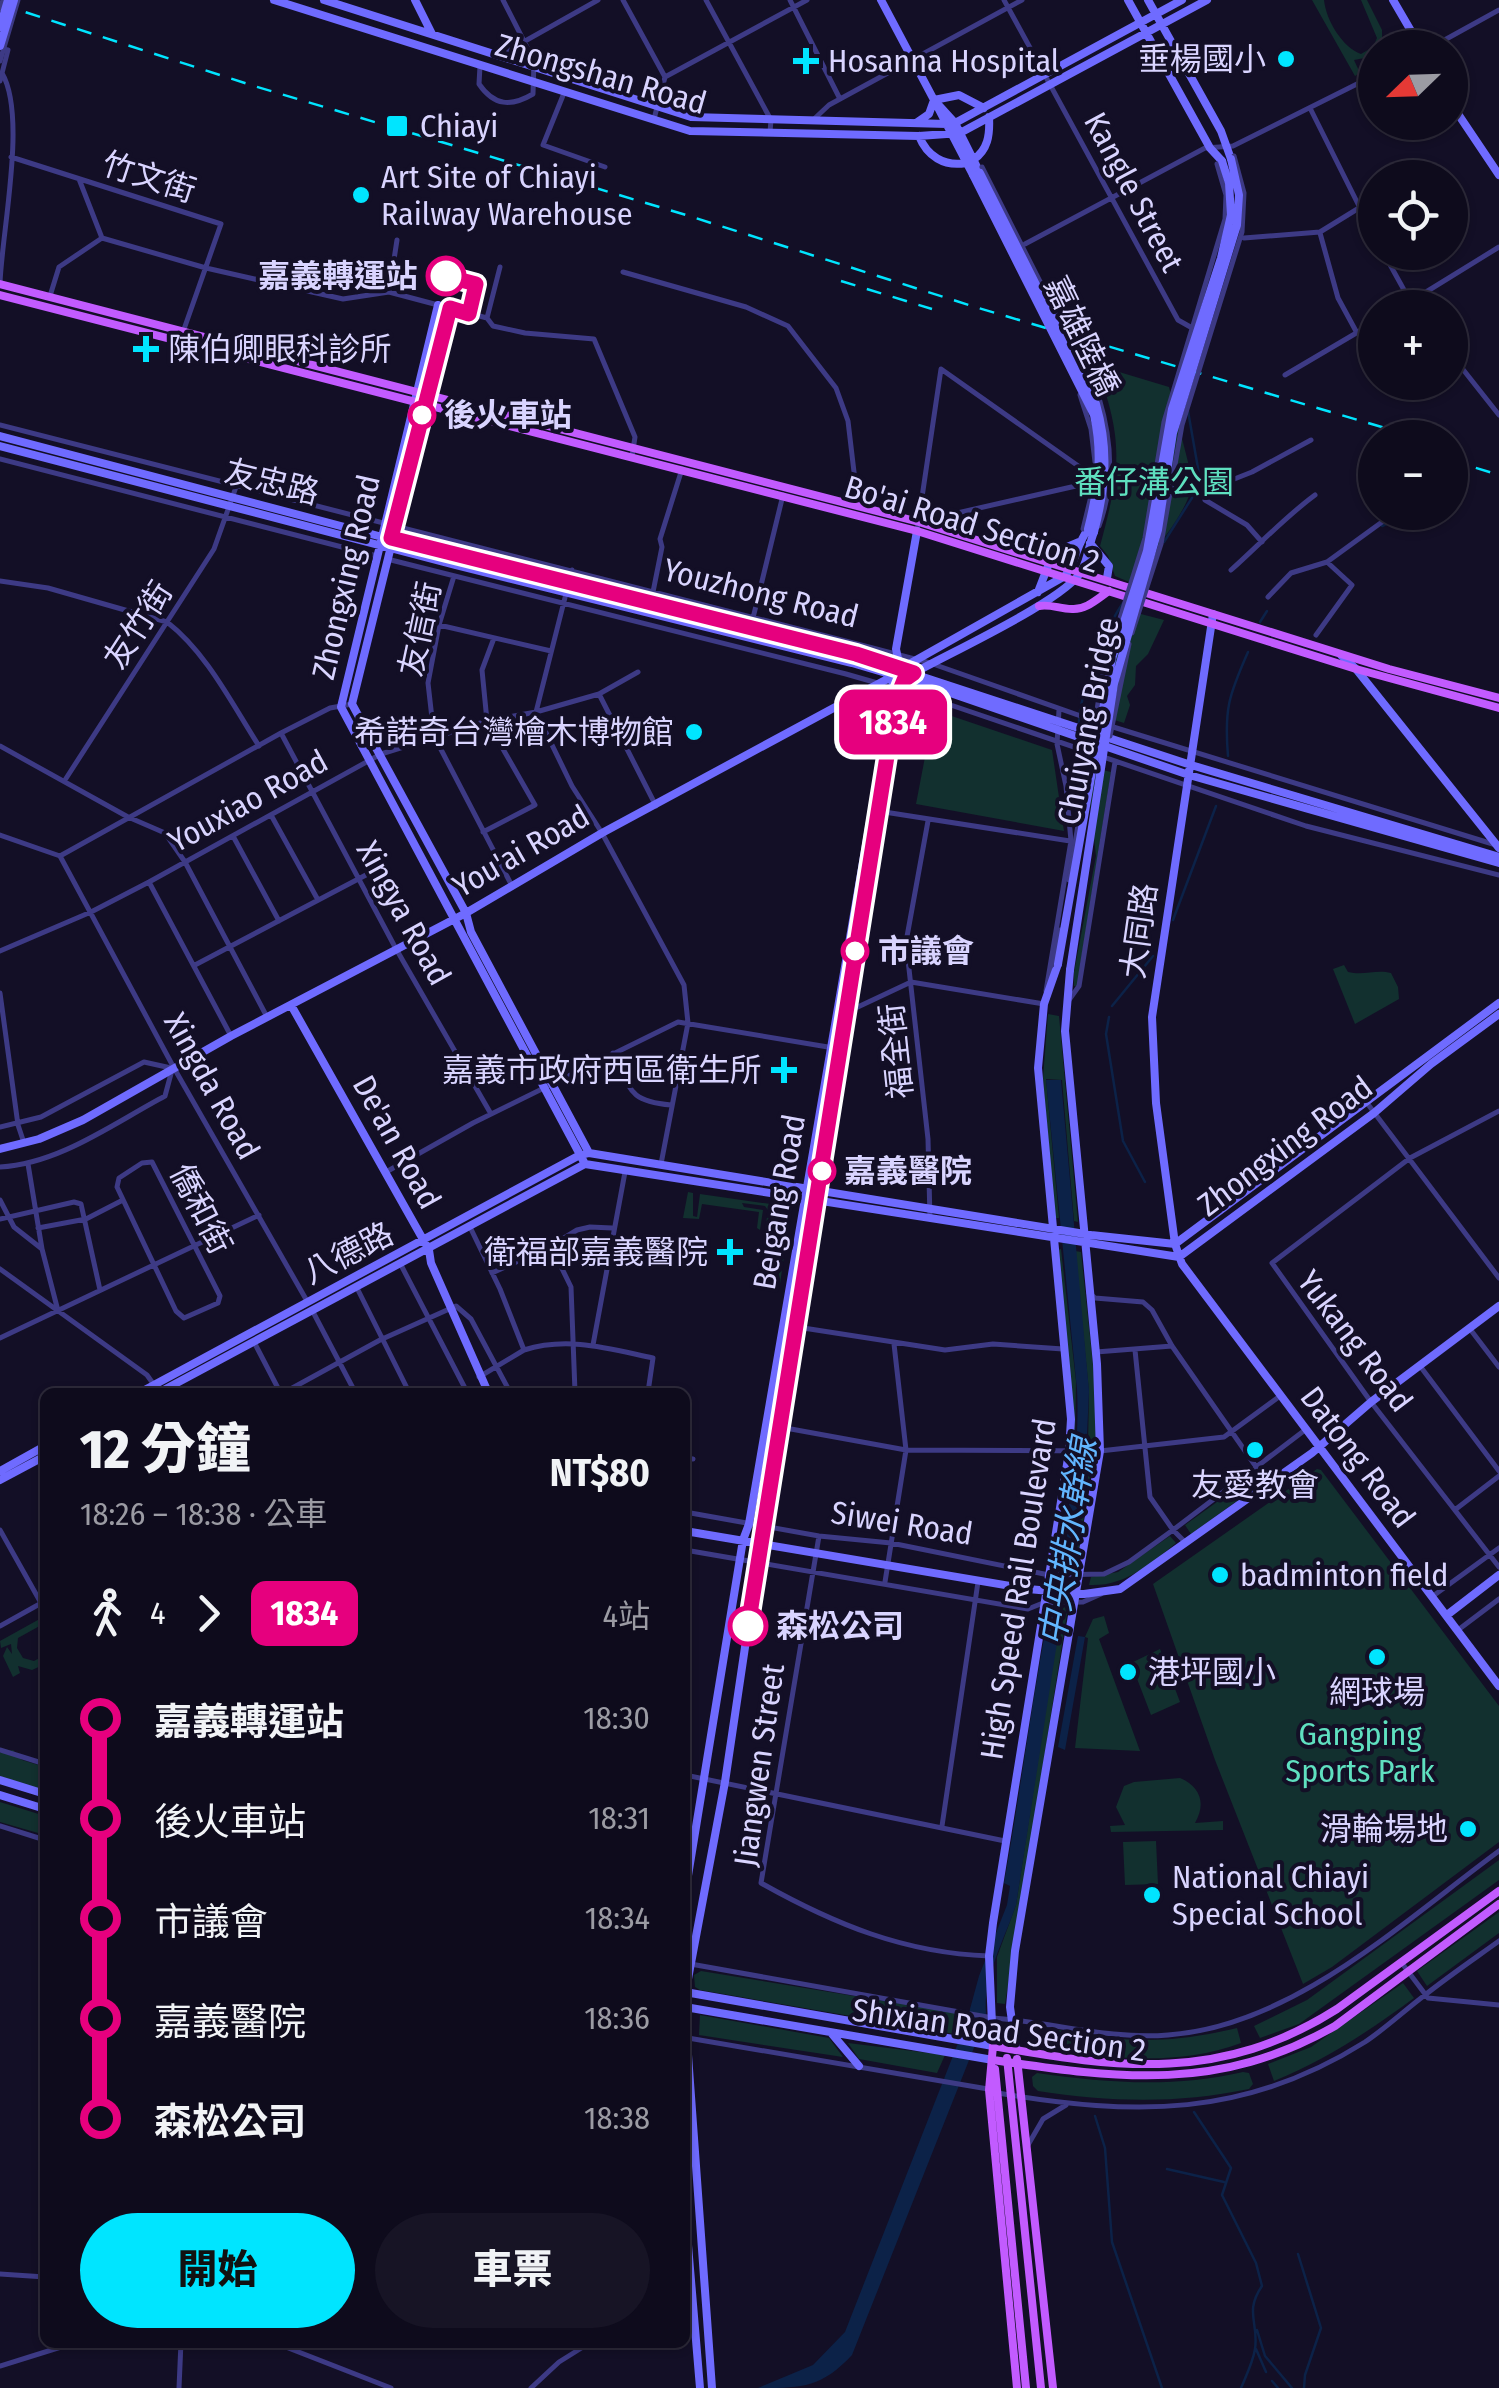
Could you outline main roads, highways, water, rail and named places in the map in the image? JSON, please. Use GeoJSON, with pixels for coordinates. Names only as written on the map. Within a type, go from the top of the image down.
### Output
{"type":"FeatureCollection","features":[{"type":"Feature","properties":{"kind":"main road","name":"Bo'ai Road Section 2"},"geometry":{"type":"LineString","coordinates":[[0,285],[429,394],[633,452],[682,470],[918,526]]}},
{"type":"Feature","properties":{"kind":"main road","name":"Bo'ai Road Section 2"},"geometry":{"type":"LineString","coordinates":[[0,295],[425,405],[692,462],[858,506],[1048,565],[1109,591],[1125,590]]}},
{"type":"Feature","properties":{"kind":"main road","name":"Bo'ai Road Section 2"},"geometry":{"type":"LineString","coordinates":[[1048,565],[1072,567],[1074,575]]}},
{"type":"Feature","properties":{"kind":"main road","name":"Bo'ai Road Section 2"},"geometry":{"type":"LineString","coordinates":[[1074,575],[1107,578],[1136,594],[1356,668],[1499,708]]}},
{"type":"Feature","properties":{"kind":"main road"},"geometry":{"type":"LineString","coordinates":[[1039,606],[1083,608],[1109,591]]}},
{"type":"Feature","properties":{"kind":"main road","name":"Bo'ai Road Section 2"},"geometry":{"type":"LineString","coordinates":[[1212,618],[1499,698]]}},
{"type":"Feature","properties":{"kind":"main road","name":"Shixian Road Section 2"},"geometry":{"type":"LineString","coordinates":[[994,2046],[1142,2066],[1195,2062],[1250,2050],[1314,2024],[1499,1891]]}},
{"type":"Feature","properties":{"kind":"main road","name":"Shixian Road Section 2"},"geometry":{"type":"LineString","coordinates":[[994,2060],[1138,2077],[1170,2077],[1254,2062],[1335,2026],[1499,1904]]}},
{"type":"Feature","properties":{"kind":"main road","name":"High Speed Rail Boulevard"},"geometry":{"type":"LineString","coordinates":[[994,2046],[994,2091],[1017,2388]]}},
{"type":"Feature","properties":{"kind":"main road","name":"High Speed Rail Boulevard"},"geometry":{"type":"LineString","coordinates":[[1011,2049],[1022,2096],[1053,2388]]}},
{"type":"Feature","properties":{"kind":"main road","name":"High Speed Rail Boulevard"},"geometry":{"type":"LineString","coordinates":[[1013,2062],[1011,2095],[1041,2388]]}},
{"type":"Feature","properties":{"kind":"main road","name":"High Speed Rail Boulevard"},"geometry":{"type":"LineString","coordinates":[[994,2091],[1017,2276],[1026,2388]]}},
{"type":"Feature","properties":{"kind":"main road"},"geometry":{"type":"LineString","coordinates":[[1030,2275],[1042,2310],[1050,2358]]}},
{"type":"Feature","properties":{"kind":"main road"},"geometry":{"type":"LineString","coordinates":[[1014,2350],[1017,2276]]}},
{"type":"Feature","properties":{"kind":"water"},"geometry":{"type":"Polygon","coordinates":[[[1046,1080],[1061,1080],[1089,1391],[1086,1457],[1016,1905],[990,1977],[987,2023],[852,2355],[830,2374],[810,2384],[758,2388],[813,2365],[845,2332],[967,2020],[979,1976],[1007,1905],[1010,1886],[1004,1883],[1076,1446],[1077,1389],[1046,1080]]]}},
{"type":"Feature","properties":{"kind":"water"},"geometry":{"type":"Polygon","coordinates":[[[1078,1636],[1085,1637],[1065,1750],[1058,1747],[1078,1636]]]}},
{"type":"Feature","properties":{"kind":"waterway","name":"中央排水幹線"},"geometry":{"type":"LineString","coordinates":[[1164,542],[1197,490],[1199,474],[1188,411]]}},
{"type":"Feature","properties":{"kind":"waterway","name":"中央排水幹線"},"geometry":{"type":"LineString","coordinates":[[1079,725],[1094,662],[1123,603]]}},
{"type":"Feature","properties":{"kind":"waterway"},"geometry":{"type":"LineString","coordinates":[[1260,622],[1267,611]]}},
{"type":"Feature","properties":{"kind":"waterway"},"geometry":{"type":"LineString","coordinates":[[1228,756],[1229,702],[1248,652]]}},
{"type":"Feature","properties":{"kind":"waterway","name":"中央排水幹線"},"geometry":{"type":"LineString","coordinates":[[1079,738],[1082,785]]}},
{"type":"Feature","properties":{"kind":"waterway"},"geometry":{"type":"LineString","coordinates":[[1173,920],[1216,806]]}},
{"type":"Feature","properties":{"kind":"waterway"},"geometry":{"type":"LineString","coordinates":[[1112,1006],[1153,956]]}},
{"type":"Feature","properties":{"kind":"waterway"},"geometry":{"type":"LineString","coordinates":[[1109,1017],[1106,1034],[1123,1141],[1145,1182]]}},
{"type":"Feature","properties":{"kind":"waterway"},"geometry":{"type":"LineString","coordinates":[[1194,2112],[1231,2168],[1222,2195],[1256,2263],[1262,2286],[1253,2311],[1254,2354],[1241,2388]]}},
{"type":"Feature","properties":{"kind":"waterway"},"geometry":{"type":"LineString","coordinates":[[1095,2116],[1105,2148],[1112,2242],[1162,2388]]}},
{"type":"Feature","properties":{"kind":"waterway"},"geometry":{"type":"LineString","coordinates":[[1167,2169],[1224,2182]]}},
{"type":"Feature","properties":{"kind":"waterway"},"geometry":{"type":"LineString","coordinates":[[1298,2254],[1321,2328],[1304,2388]]}},
{"type":"Feature","properties":{"kind":"waterway"},"geometry":{"type":"LineString","coordinates":[[1257,2330],[1265,2356],[1292,2388]]}},
{"type":"Feature","properties":{"kind":"waterway"},"geometry":{"type":"LineString","coordinates":[[1256,2349],[1266,2372]]}},
{"type":"Feature","properties":{"kind":"waterway"},"geometry":{"type":"LineString","coordinates":[[1272,2381],[1278,2388]]}},
{"type":"Feature","properties":{"kind":"railway"},"geometry":{"type":"LineString","coordinates":[[0,4],[975,307],[1358,420]]}},
{"type":"Feature","properties":{"kind":"railway"},"geometry":{"type":"LineString","coordinates":[[841,281],[932,309]]}},
{"type":"Feature","properties":{"kind":"railway"},"geometry":{"type":"LineString","coordinates":[[1468,466],[1499,475]]}},
{"type":"Feature","properties":{"kind":"place","name":"垂楊國小"},"geometry":{"type":"Point","coordinates":[1286,59]}},
{"type":"Feature","properties":{"kind":"place","name":"Hosanna Hospital"},"geometry":{"type":"Point","coordinates":[806,61]}},
{"type":"Feature","properties":{"kind":"place","name":"Chiayi"},"geometry":{"type":"Point","coordinates":[397,126]}},
{"type":"Feature","properties":{"kind":"place","name":"Art Site of Chiayi Railway Warehouse"},"geometry":{"type":"Point","coordinates":[361,195]}},
{"type":"Feature","properties":{"kind":"place","name":"嘉義轉運站"},"geometry":{"type":"Point","coordinates":[446,276]}},
{"type":"Feature","properties":{"kind":"place","name":"陳伯卿眼科診所"},"geometry":{"type":"Point","coordinates":[146,349]}},
{"type":"Feature","properties":{"kind":"place","name":"後火車站"},"geometry":{"type":"Point","coordinates":[422,415]}},
{"type":"Feature","properties":{"kind":"place","name":"希諾奇台灣檜木博物館"},"geometry":{"type":"Point","coordinates":[694,732]}},
{"type":"Feature","properties":{"kind":"place","name":"市議會"},"geometry":{"type":"Point","coordinates":[855,951]}},
{"type":"Feature","properties":{"kind":"place","name":"嘉義市政府西區衛生所"},"geometry":{"type":"Point","coordinates":[784,1070]}},
{"type":"Feature","properties":{"kind":"place","name":"嘉義醫院"},"geometry":{"type":"Point","coordinates":[822,1171]}},
{"type":"Feature","properties":{"kind":"place","name":"衛福部嘉義醫院"},"geometry":{"type":"Point","coordinates":[730,1252]}},
{"type":"Feature","properties":{"kind":"place","name":"友愛教會"},"geometry":{"type":"Point","coordinates":[1255,1450]}},
{"type":"Feature","properties":{"kind":"place","name":"badminton field"},"geometry":{"type":"Point","coordinates":[1220,1575]}},
{"type":"Feature","properties":{"kind":"place","name":"森松公司"},"geometry":{"type":"Point","coordinates":[748,1626]}},
{"type":"Feature","properties":{"kind":"place","name":"網球場"},"geometry":{"type":"Point","coordinates":[1377,1657]}},
{"type":"Feature","properties":{"kind":"place","name":"港坪國小"},"geometry":{"type":"Point","coordinates":[1128,1672]}},
{"type":"Feature","properties":{"kind":"place","name":"滑輪場地"},"geometry":{"type":"Point","coordinates":[1468,1829]}},
{"type":"Feature","properties":{"kind":"place","name":"National Chiayi Special School"},"geometry":{"type":"Point","coordinates":[1152,1895]}},
{"type":"Feature","properties":{"kind":"park label","name":"番仔溝公園"},"geometry":{"type":"Point","coordinates":[1154,482]}},
{"type":"Feature","properties":{"kind":"park label","name":"Gangping Sports Park"},"geometry":{"type":"Point","coordinates":[1360,1752]}}]}
